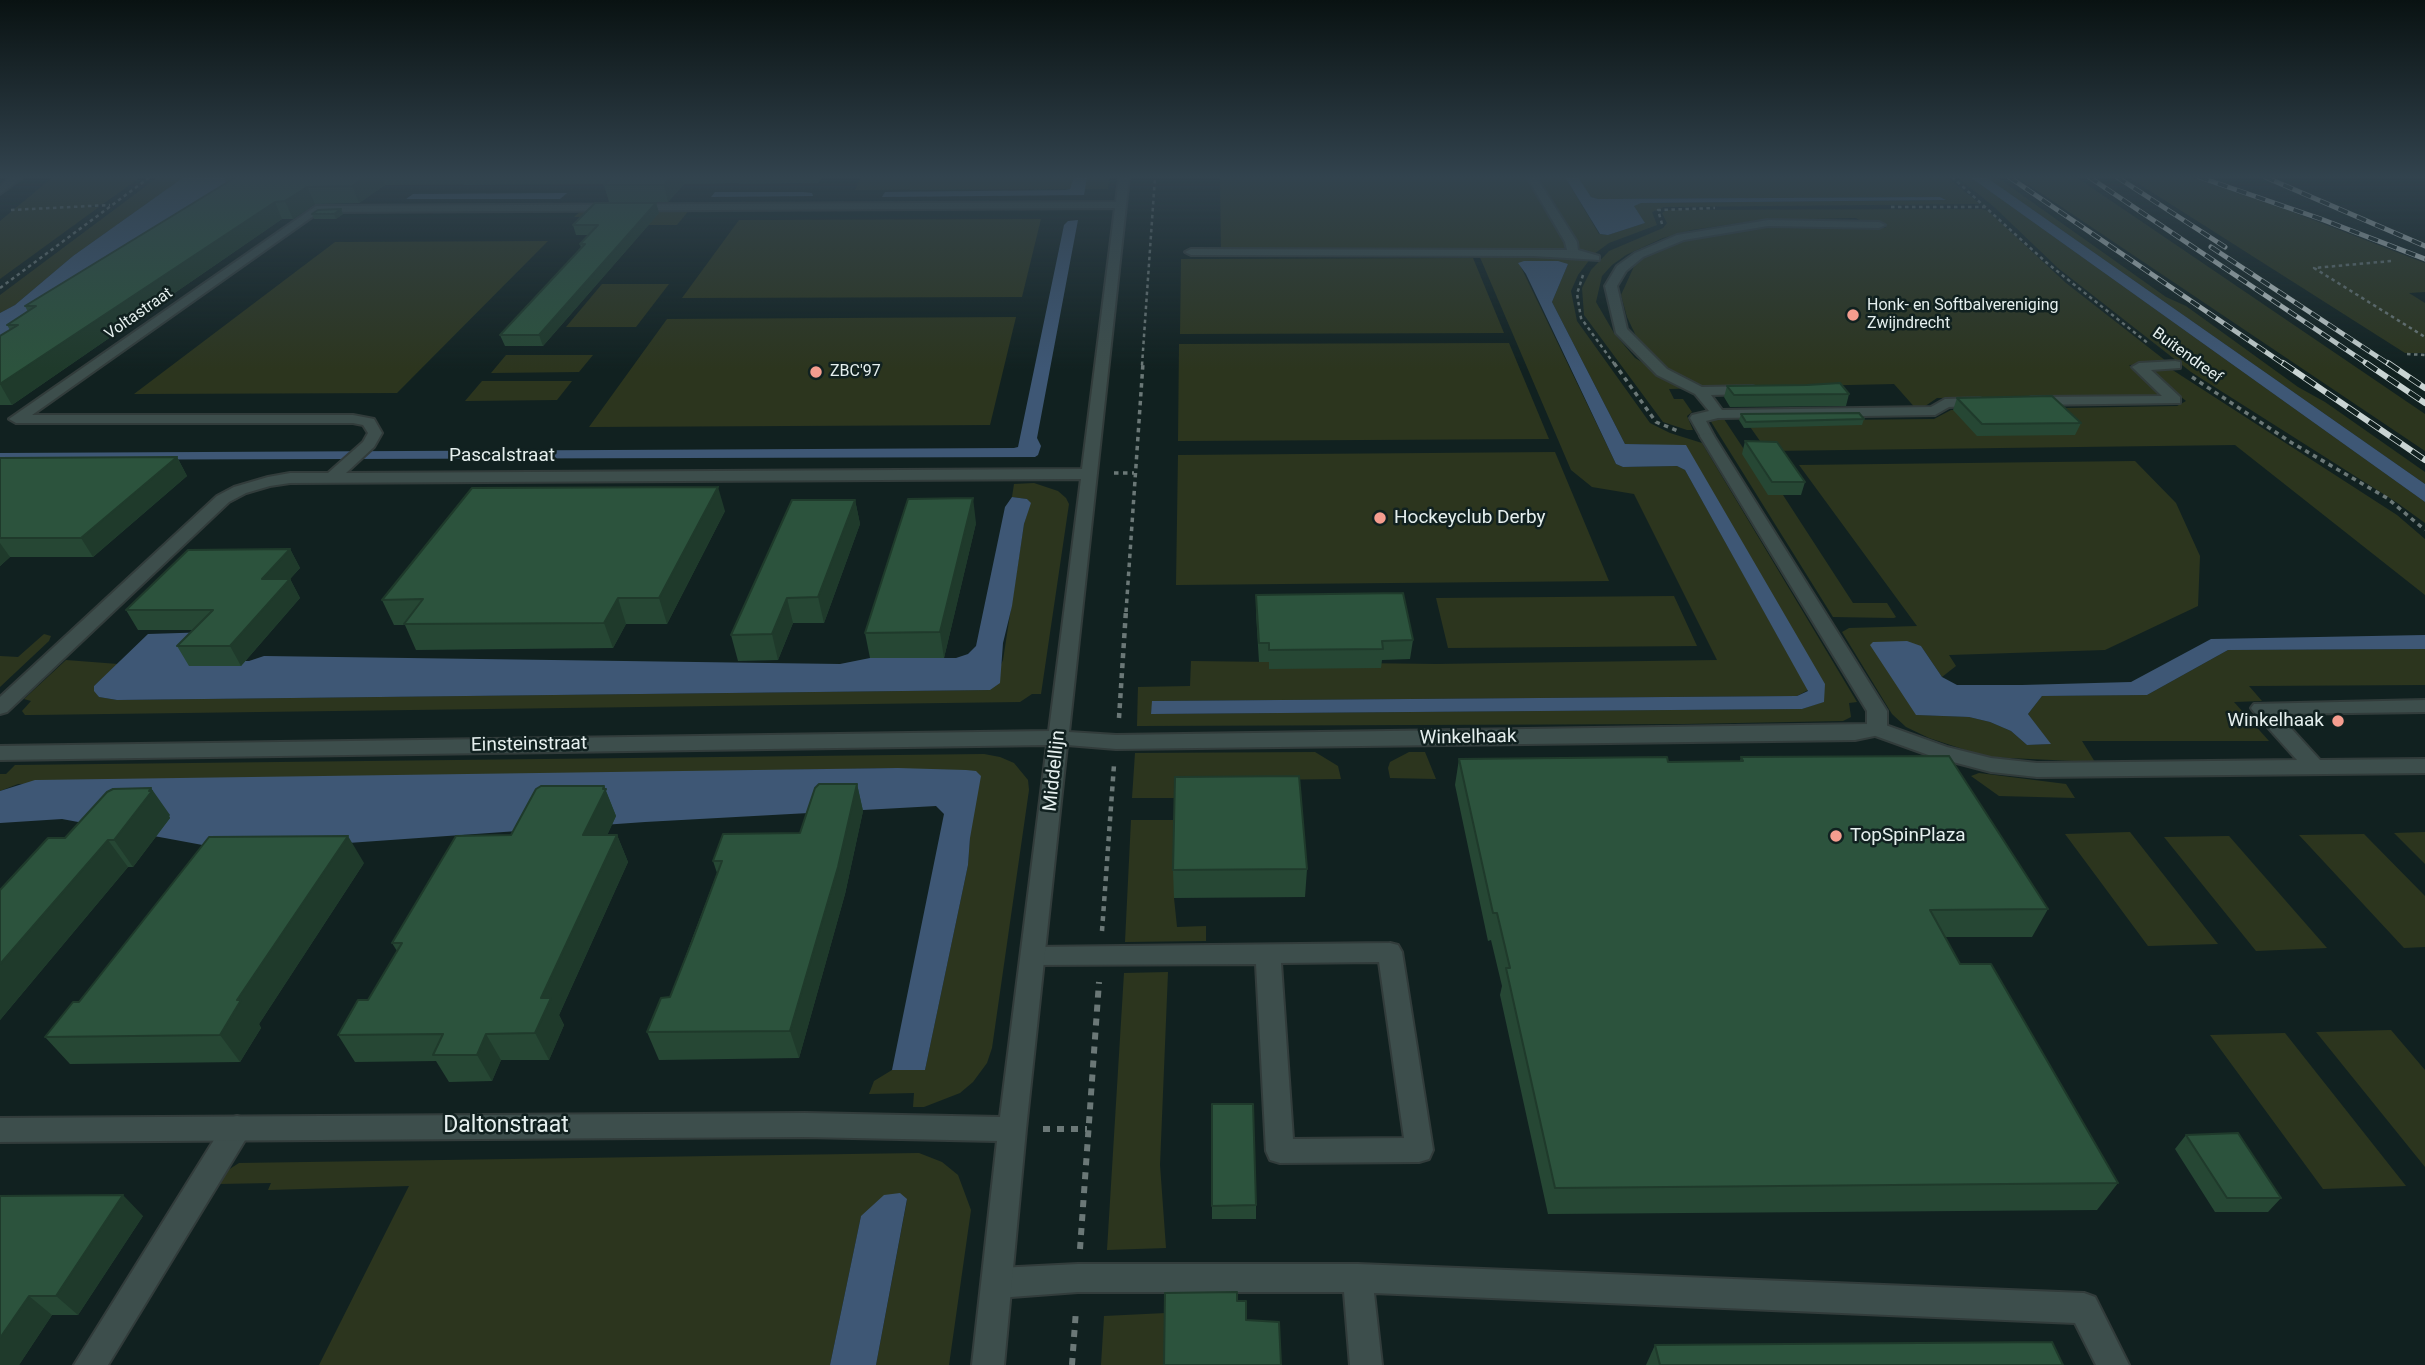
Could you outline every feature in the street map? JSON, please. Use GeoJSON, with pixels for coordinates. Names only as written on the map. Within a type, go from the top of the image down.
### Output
{"type":"FeatureCollection","features":[{"type":"Feature","properties":{"kind":"street","name":"Voltastraat"},"geometry":{"type":"LineString","coordinates":[[271,241],[16,419],[353,419],[369,422],[375,433],[369,444],[332,478]]}},
{"type":"Feature","properties":{"kind":"street","name":"Middellijn"},"geometry":{"type":"LineString","coordinates":[[988,1365],[1012,1129],[1116,241]]}},
{"type":"Feature","properties":{"kind":"street"},"geometry":{"type":"LineString","coordinates":[[1571,241],[1573,254]]}},
{"type":"Feature","properties":{"kind":"street"},"geometry":{"type":"LineString","coordinates":[[1672,241],[1639,255],[1621,269],[1611,286],[1621,330],[1662,372],[1700,391],[1718,414]]}},
{"type":"Feature","properties":{"kind":"street"},"geometry":{"type":"LineString","coordinates":[[1191,252],[1573,254],[1595,258]]}},
{"type":"Feature","properties":{"kind":"street"},"geometry":{"type":"LineString","coordinates":[[1877,729],[1877,711],[1697,418],[1718,414],[1935,411],[1945,402],[2175,400],[2138,367],[2177,367]]}},
{"type":"Feature","properties":{"kind":"street"},"geometry":{"type":"LineString","coordinates":[[1700,391],[1764,390]]}},
{"type":"Feature","properties":{"kind":"street","name":"Pascalstraat"},"geometry":{"type":"LineString","coordinates":[[0,708],[223,499],[268,482],[332,478],[1090,474]]}},
{"type":"Feature","properties":{"kind":"street"},"geometry":{"type":"LineString","coordinates":[[2315,767],[2261,708],[2425,706]]}},
{"type":"Feature","properties":{"kind":"street","name":"Winkelhaak"},"geometry":{"type":"LineString","coordinates":[[1059,738],[1116,742],[1855,733],[1877,729],[1941,752],[1991,765],[2037,770],[2425,766]]}},
{"type":"Feature","properties":{"kind":"street","name":"Einsteinstraat"},"geometry":{"type":"LineString","coordinates":[[0,753],[1059,738]]}},
{"type":"Feature","properties":{"kind":"street"},"geometry":{"type":"LineString","coordinates":[[1034,956],[1390,952],[1419,1150],[1280,1152],[1268,954]]}},
{"type":"Feature","properties":{"kind":"street","name":"Daltonstraat"},"geometry":{"type":"LineString","coordinates":[[0,1130],[805,1125],[1012,1129]]}},
{"type":"Feature","properties":{"kind":"street"},"geometry":{"type":"LineString","coordinates":[[90,1365],[237,1128]]}},
{"type":"Feature","properties":{"kind":"street"},"geometry":{"type":"LineString","coordinates":[[998,1283],[1078,1278],[1358,1278],[2084,1308],[2113,1365]]}},
{"type":"Feature","properties":{"kind":"street"},"geometry":{"type":"LineString","coordinates":[[1358,1278],[1366,1365]]}},
{"type":"Feature","properties":{"kind":"path"},"geometry":{"type":"LineString","coordinates":[[0,288],[63,241]]}},
{"type":"Feature","properties":{"kind":"path"},"geometry":{"type":"LineString","coordinates":[[1072,1365],[1151,241]]}},
{"type":"Feature","properties":{"kind":"path","name":"Buitendreef"},"geometry":{"type":"LineString","coordinates":[[2024,241],[2047,263],[2177,367],[2292,443],[2387,498],[2425,530]]}},
{"type":"Feature","properties":{"kind":"path"},"geometry":{"type":"LineString","coordinates":[[2391,261],[2314,268],[2425,337]]}},
{"type":"Feature","properties":{"kind":"path"},"geometry":{"type":"LineString","coordinates":[[2407,355],[2425,355]]}},
{"type":"Feature","properties":{"kind":"path"},"geometry":{"type":"LineString","coordinates":[[1012,1129],[1087,1129]]}},
{"type":"Feature","properties":{"kind":"green space"},"geometry":{"type":"Polygon","coordinates":[[[0,241],[53,241],[0,279],[0,241]]]}},
{"type":"Feature","properties":{"kind":"green space"},"geometry":{"type":"Polygon","coordinates":[[[73,241],[94,241],[15,305],[0,313],[0,295],[73,241]]]}},
{"type":"Feature","properties":{"kind":"green space"},"geometry":{"type":"Polygon","coordinates":[[[548,241],[397,393],[134,394],[335,242],[548,241]]]}},
{"type":"Feature","properties":{"kind":"green space"},"geometry":{"type":"Polygon","coordinates":[[[724,241],[1036,241],[1022,297],[682,298],[724,241]]]}},
{"type":"Feature","properties":{"kind":"green space"},"geometry":{"type":"Polygon","coordinates":[[[1221,241],[1615,241],[1594,254],[1578,275],[1571,291],[1577,321],[1650,423],[1670,433],[1702,443],[1857,702],[1849,703],[1851,717],[1843,721],[1685,724],[1137,726],[1138,687],[1190,686],[1191,661],[1436,664],[1717,660],[1634,494],[1592,487],[1571,470],[1479,255],[1221,254],[1221,241]],[[1519,263],[1616,464],[1623,467],[1677,466],[1685,470],[1808,690],[1797,696],[1153,701],[1151,714],[1802,709],[1823,702],[1686,446],[1625,444],[1552,302],[1568,264],[1519,263]]]}},
{"type":"Feature","properties":{"kind":"green space","name":"Honk- en Softbalvereniging Zwijndrecht"},"geometry":{"type":"Polygon","coordinates":[[[1633,241],[1657,241],[1626,255],[1612,265],[1602,276],[1596,302],[1614,333],[1635,358],[1652,368],[1668,369],[1636,336],[1621,295],[1636,262],[1657,250],[1687,241],[2020,241],[2066,283],[2166,361],[2164,364],[2129,365],[2165,396],[1937,398],[1918,411],[1894,384],[1669,389],[1674,399],[1683,399],[1692,412],[1687,416],[1693,430],[1687,430],[1663,422],[1584,315],[1582,288],[1591,270],[1609,251],[1633,241]]]}},
{"type":"Feature","properties":{"kind":"green space"},"geometry":{"type":"Polygon","coordinates":[[[2029,241],[2059,241],[2425,502],[2425,523],[2191,372],[2058,268],[2029,241]]]}},
{"type":"Feature","properties":{"kind":"green space"},"geometry":{"type":"Polygon","coordinates":[[[2077,241],[2087,241],[2166,297],[2186,306],[2298,387],[2325,402],[2425,472],[2425,484],[2077,241]]]}},
{"type":"Feature","properties":{"kind":"green space"},"geometry":{"type":"Polygon","coordinates":[[[2112,241],[2170,241],[2425,414],[2425,451],[2112,241]]]}},
{"type":"Feature","properties":{"kind":"green space"},"geometry":{"type":"Polygon","coordinates":[[[2228,241],[2367,241],[2425,263],[2425,292],[2409,293],[2425,303],[2425,353],[2405,353],[2228,241]]]}},
{"type":"Feature","properties":{"kind":"green space"},"geometry":{"type":"Polygon","coordinates":[[[1473,258],[1504,333],[1180,334],[1181,259],[1473,258]]]}},
{"type":"Feature","properties":{"kind":"green space"},"geometry":{"type":"Polygon","coordinates":[[[602,284],[669,284],[636,327],[566,327],[602,284]]]}},
{"type":"Feature","properties":{"kind":"green space","name":"ZBC'97"},"geometry":{"type":"Polygon","coordinates":[[[1016,317],[990,425],[589,427],[667,319],[1016,317]]]}},
{"type":"Feature","properties":{"kind":"green space"},"geometry":{"type":"Polygon","coordinates":[[[1509,343],[1549,439],[1178,441],[1179,344],[1509,343]]]}},
{"type":"Feature","properties":{"kind":"green space"},"geometry":{"type":"Polygon","coordinates":[[[506,355],[593,355],[579,372],[491,373],[506,355]]]}},
{"type":"Feature","properties":{"kind":"green space"},"geometry":{"type":"Polygon","coordinates":[[[2171,369],[2397,515],[2425,539],[2425,595],[2235,445],[1767,451],[1746,421],[1934,419],[1951,410],[2177,406],[2186,401],[2149,370],[2171,369]]]}},
{"type":"Feature","properties":{"kind":"green space"},"geometry":{"type":"Polygon","coordinates":[[[482,381],[572,381],[557,400],[465,401],[482,381]]]}},
{"type":"Feature","properties":{"kind":"green space"},"geometry":{"type":"Polygon","coordinates":[[[1722,416],[1747,454],[1783,495],[1853,603],[1887,603],[1896,617],[1833,617],[1710,420],[1722,416]]]}},
{"type":"Feature","properties":{"kind":"green space","name":"Hockeyclub Derby"},"geometry":{"type":"Polygon","coordinates":[[[1555,452],[1609,581],[1176,585],[1178,455],[1555,452]]]}},
{"type":"Feature","properties":{"kind":"green space"},"geometry":{"type":"Polygon","coordinates":[[[2135,461],[2176,503],[2200,556],[2198,606],[2105,650],[1949,655],[1956,666],[1942,677],[1921,646],[1916,715],[1969,717],[2011,731],[2027,745],[2050,744],[2028,714],[2042,696],[2147,695],[2228,650],[2425,649],[2425,685],[2249,686],[2262,701],[2234,702],[2269,741],[2082,741],[2095,762],[1987,757],[1929,738],[1906,727],[1892,714],[1842,632],[1849,628],[1917,626],[1799,465],[2135,461]]]}},
{"type":"Feature","properties":{"kind":"green space"},"geometry":{"type":"Polygon","coordinates":[[[1034,483],[1058,491],[1069,504],[1041,694],[1032,694],[1020,702],[31,715],[25,715],[22,711],[31,701],[24,699],[66,660],[118,664],[94,686],[99,697],[117,700],[990,690],[1003,660],[1024,524],[1030,503],[1027,499],[1012,497],[1014,484],[1034,483]]]}},
{"type":"Feature","properties":{"kind":"green space"},"geometry":{"type":"Polygon","coordinates":[[[1674,596],[1697,646],[1448,648],[1436,598],[1674,596]]]}},
{"type":"Feature","properties":{"kind":"green space"},"geometry":{"type":"Polygon","coordinates":[[[44,634],[51,636],[49,641],[0,687],[0,656],[18,657],[44,634]]]}},
{"type":"Feature","properties":{"kind":"green space"},"geometry":{"type":"Polygon","coordinates":[[[1315,752],[1338,766],[1341,779],[1175,781],[1174,798],[1132,798],[1135,753],[1315,752]]]}},
{"type":"Feature","properties":{"kind":"green space"},"geometry":{"type":"Polygon","coordinates":[[[1409,752],[1425,752],[1436,779],[1390,778],[1390,762],[1409,752]]]}},
{"type":"Feature","properties":{"kind":"green space"},"geometry":{"type":"Polygon","coordinates":[[[984,754],[1014,763],[1028,780],[1029,790],[992,1048],[987,1063],[973,1082],[960,1093],[924,1107],[913,1107],[914,1093],[869,1094],[874,1081],[892,1070],[925,1070],[968,865],[970,838],[898,768],[18,784],[0,791],[0,774],[6,774],[15,765],[984,754]]]}},
{"type":"Feature","properties":{"kind":"green space"},"geometry":{"type":"Polygon","coordinates":[[[1979,773],[2066,784],[2075,798],[1999,796],[1971,776],[1979,773]]]}},
{"type":"Feature","properties":{"kind":"green space"},"geometry":{"type":"Polygon","coordinates":[[[1131,820],[1175,820],[1174,898],[1177,927],[1206,926],[1206,941],[1125,942],[1131,820]]]}},
{"type":"Feature","properties":{"kind":"green space"},"geometry":{"type":"Polygon","coordinates":[[[2130,832],[2218,944],[2148,946],[2065,834],[2130,832]]]}},
{"type":"Feature","properties":{"kind":"green space"},"geometry":{"type":"Polygon","coordinates":[[[2425,832],[2425,864],[2394,833],[2425,832]]]}},
{"type":"Feature","properties":{"kind":"green space"},"geometry":{"type":"Polygon","coordinates":[[[2364,834],[2425,896],[2425,947],[2404,948],[2299,835],[2364,834]]]}},
{"type":"Feature","properties":{"kind":"green space"},"geometry":{"type":"Polygon","coordinates":[[[2229,836],[2327,948],[2256,951],[2164,837],[2229,836]]]}},
{"type":"Feature","properties":{"kind":"green space"},"geometry":{"type":"Polygon","coordinates":[[[1168,972],[1160,1165],[1166,1248],[1107,1250],[1124,973],[1168,972]]]}},
{"type":"Feature","properties":{"kind":"green space"},"geometry":{"type":"Polygon","coordinates":[[[2391,1030],[2425,1070],[2425,1167],[2316,1032],[2391,1030]]]}},
{"type":"Feature","properties":{"kind":"green space"},"geometry":{"type":"Polygon","coordinates":[[[2285,1033],[2406,1186],[2323,1189],[2210,1035],[2285,1033]]]}},
{"type":"Feature","properties":{"kind":"green space"},"geometry":{"type":"Polygon","coordinates":[[[919,1153],[942,1162],[958,1175],[971,1210],[949,1365],[876,1365],[907,1200],[861,1216],[830,1365],[319,1365],[409,1186],[268,1190],[271,1183],[218,1184],[228,1170],[239,1163],[919,1153]]]}},
{"type":"Feature","properties":{"kind":"green space"},"geometry":{"type":"Polygon","coordinates":[[[1166,1313],[1165,1365],[1101,1365],[1104,1316],[1166,1313]]]}},
{"type":"Feature","properties":{"kind":"water"},"geometry":{"type":"Polygon","coordinates":[[[94,241],[230,241],[0,348],[0,313],[15,305],[94,241]]]}},
{"type":"Feature","properties":{"kind":"water"},"geometry":{"type":"Polygon","coordinates":[[[1061,241],[1074,241],[1037,438],[1041,446],[1035,457],[0,460],[0,453],[1018,447],[1061,241]]]}},
{"type":"Feature","properties":{"kind":"water"},"geometry":{"type":"Polygon","coordinates":[[[2059,241],[2077,241],[2425,484],[2425,502],[2059,241]]]}},
{"type":"Feature","properties":{"kind":"water"},"geometry":{"type":"Polygon","coordinates":[[[1558,261],[1568,264],[1552,302],[1625,444],[1686,445],[1825,684],[1824,702],[1802,709],[1151,714],[1152,701],[1797,696],[1808,691],[1685,470],[1677,466],[1623,467],[1616,464],[1526,274],[1518,263],[1558,261]]]}},
{"type":"Feature","properties":{"kind":"water"},"geometry":{"type":"Polygon","coordinates":[[[1012,497],[1027,499],[1031,503],[1024,524],[1012,606],[1003,643],[1000,683],[990,690],[117,700],[99,697],[94,691],[94,686],[148,634],[212,632],[188,661],[249,661],[264,656],[840,664],[870,658],[956,658],[968,654],[976,646],[1005,507],[1012,497]]]}},
{"type":"Feature","properties":{"kind":"water"},"geometry":{"type":"Polygon","coordinates":[[[2425,635],[2425,649],[2228,650],[2147,695],[2042,696],[2028,714],[2051,744],[2027,745],[2011,731],[1990,722],[1969,717],[1916,715],[1870,645],[1873,642],[1907,641],[1921,646],[1942,677],[1957,685],[2022,685],[2131,682],[2211,639],[2425,635]]]}},
{"type":"Feature","properties":{"kind":"water"},"geometry":{"type":"Polygon","coordinates":[[[898,768],[966,770],[976,771],[981,776],[968,865],[925,1070],[892,1070],[944,814],[936,806],[645,822],[235,851],[62,819],[0,823],[0,791],[35,780],[898,768]]]}},
{"type":"Feature","properties":{"kind":"water"},"geometry":{"type":"Polygon","coordinates":[[[900,1193],[907,1199],[876,1365],[830,1365],[861,1216],[884,1195],[900,1193]]]}},
{"type":"Feature","properties":{"kind":"building"},"geometry":{"type":"Polygon","coordinates":[[[132,241],[217,241],[0,384],[0,336],[18,325],[7,325],[36,306],[25,306],[132,241]]]}},
{"type":"Feature","properties":{"kind":"building"},"geometry":{"type":"Polygon","coordinates":[[[583,241],[623,241],[539,335],[500,335],[585,244],[580,244],[583,241]]]}},
{"type":"Feature","properties":{"kind":"building"},"geometry":{"type":"Polygon","coordinates":[[[1840,383],[1849,394],[1734,395],[1727,386],[1807,385],[1840,383]]]}},
{"type":"Feature","properties":{"kind":"building"},"geometry":{"type":"Polygon","coordinates":[[[2052,396],[2081,423],[1982,424],[1957,398],[2052,396]]]}},
{"type":"Feature","properties":{"kind":"building"},"geometry":{"type":"Polygon","coordinates":[[[1859,413],[1864,419],[1746,422],[1741,414],[1859,413]]]}},
{"type":"Feature","properties":{"kind":"building"},"geometry":{"type":"Polygon","coordinates":[[[1745,441],[1777,442],[1805,482],[1772,482],[1745,441]]]}},
{"type":"Feature","properties":{"kind":"building"},"geometry":{"type":"Polygon","coordinates":[[[177,457],[81,538],[0,538],[0,458],[177,457]]]}},
{"type":"Feature","properties":{"kind":"building"},"geometry":{"type":"Polygon","coordinates":[[[718,487],[659,598],[618,598],[604,623],[404,624],[423,599],[382,600],[472,488],[718,487]]]}},
{"type":"Feature","properties":{"kind":"building"},"geometry":{"type":"Polygon","coordinates":[[[973,498],[940,632],[865,633],[908,499],[973,498]]]}},
{"type":"Feature","properties":{"kind":"building"},"geometry":{"type":"Polygon","coordinates":[[[792,500],[855,500],[818,597],[787,598],[772,634],[731,635],[792,500]]]}},
{"type":"Feature","properties":{"kind":"building"},"geometry":{"type":"Polygon","coordinates":[[[290,549],[262,579],[290,579],[230,646],[177,646],[213,610],[126,610],[188,550],[290,549]]]}},
{"type":"Feature","properties":{"kind":"building"},"geometry":{"type":"Polygon","coordinates":[[[1403,593],[1413,640],[1382,641],[1383,649],[1269,650],[1269,643],[1259,643],[1256,595],[1403,593]]]}},
{"type":"Feature","properties":{"kind":"building"},"geometry":{"type":"Polygon","coordinates":[[[1949,756],[2048,909],[1930,910],[1960,964],[1991,964],[2118,1183],[1555,1188],[1506,968],[1510,968],[1497,913],[1493,913],[1459,759],[1667,757],[1668,762],[1743,761],[1741,757],[1949,756]]]}},
{"type":"Feature","properties":{"kind":"building"},"geometry":{"type":"Polygon","coordinates":[[[1299,776],[1307,869],[1173,870],[1175,777],[1299,776]]]}},
{"type":"Feature","properties":{"kind":"building"},"geometry":{"type":"Polygon","coordinates":[[[819,784],[857,784],[838,867],[790,1031],[647,1032],[661,998],[670,997],[693,939],[722,861],[713,861],[723,834],[800,833],[815,788],[819,784]]]}},
{"type":"Feature","properties":{"kind":"building"},"geometry":{"type":"Polygon","coordinates":[[[541,786],[604,786],[603,789],[606,789],[583,835],[617,835],[541,998],[551,998],[535,1033],[486,1034],[477,1055],[433,1055],[443,1034],[338,1035],[358,1000],[368,1000],[402,943],[392,943],[456,836],[511,835],[536,789],[541,786]]]}},
{"type":"Feature","properties":{"kind":"building"},"geometry":{"type":"Polygon","coordinates":[[[151,788],[149,791],[152,791],[114,840],[108,840],[0,964],[0,890],[48,838],[65,838],[107,792],[113,789],[151,788]]]}},
{"type":"Feature","properties":{"kind":"building"},"geometry":{"type":"Polygon","coordinates":[[[348,836],[237,1000],[241,1000],[220,1035],[45,1037],[73,1002],[79,1002],[209,837],[348,836]]]}},
{"type":"Feature","properties":{"kind":"building"},"geometry":{"type":"Polygon","coordinates":[[[1212,1104],[1253,1104],[1256,1205],[1212,1206],[1212,1104]]]}},
{"type":"Feature","properties":{"kind":"building"},"geometry":{"type":"Polygon","coordinates":[[[2238,1133],[2281,1198],[2227,1198],[2186,1135],[2238,1133]]]}},
{"type":"Feature","properties":{"kind":"building"},"geometry":{"type":"Polygon","coordinates":[[[123,1195],[56,1296],[29,1296],[0,1338],[0,1196],[123,1195]]]}},
{"type":"Feature","properties":{"kind":"building"},"geometry":{"type":"Polygon","coordinates":[[[1237,1292],[1237,1301],[1246,1301],[1246,1320],[1279,1322],[1281,1365],[1164,1365],[1165,1293],[1237,1292]]]}},
{"type":"Feature","properties":{"kind":"building"},"geometry":{"type":"Polygon","coordinates":[[[2052,1342],[2063,1365],[1660,1365],[1655,1345],[2052,1342]]]}},
{"type":"Feature","properties":{"kind":"railway"},"geometry":{"type":"LineString","coordinates":[[2103,241],[2285,365]]}},
{"type":"Feature","properties":{"kind":"railway"},"geometry":{"type":"LineString","coordinates":[[2184,241],[2369,365]]}},
{"type":"Feature","properties":{"kind":"railway"},"geometry":{"type":"LineString","coordinates":[[2215,241],[2225,247]]}},
{"type":"Feature","properties":{"kind":"railway"},"geometry":{"type":"LineString","coordinates":[[2377,241],[2425,259]]}},
{"type":"Feature","properties":{"kind":"railway"},"geometry":{"type":"LineString","coordinates":[[2413,241],[2425,246]]}},
{"type":"Feature","properties":{"kind":"railway"},"geometry":{"type":"LineString","coordinates":[[2211,247],[2390,365]]}},
{"type":"Feature","properties":{"kind":"railway"},"geometry":{"type":"LineString","coordinates":[[2283,363],[2425,460]]}},
{"type":"Feature","properties":{"kind":"railway"},"geometry":{"type":"LineString","coordinates":[[2366,363],[2425,403]]}},
{"type":"Feature","properties":{"kind":"railway"},"geometry":{"type":"LineString","coordinates":[[2388,363],[2425,388]]}},
{"type":"Feature","properties":{"kind":"place","name":"Honk- en Softbalvereniging Zwijndrecht"},"geometry":{"type":"Point","coordinates":[1853,315]}},
{"type":"Feature","properties":{"kind":"place","name":"ZBC'97"},"geometry":{"type":"Point","coordinates":[816,372]}},
{"type":"Feature","properties":{"kind":"place","name":"Hockeyclub Derby"},"geometry":{"type":"Point","coordinates":[1380,518]}},
{"type":"Feature","properties":{"kind":"place","name":"Winkelhaak"},"geometry":{"type":"Point","coordinates":[2338,721]}},
{"type":"Feature","properties":{"kind":"place","name":"TopSpinPlaza"},"geometry":{"type":"Point","coordinates":[1836,836]}}]}
